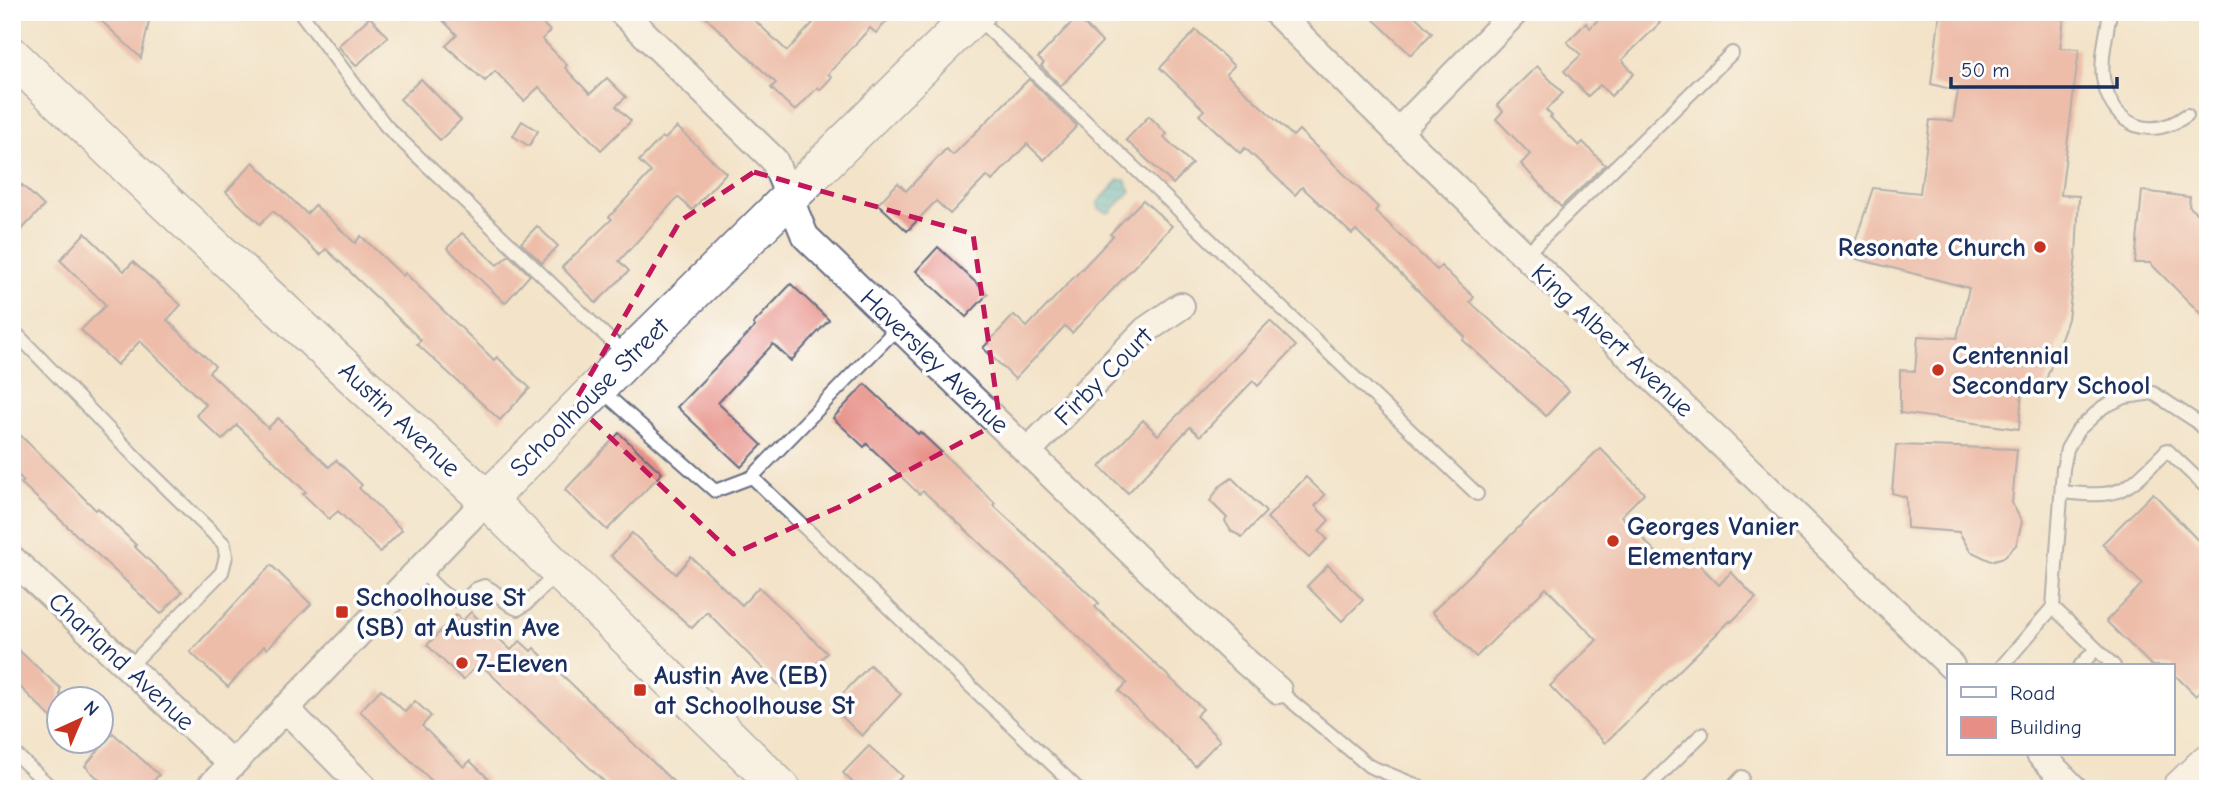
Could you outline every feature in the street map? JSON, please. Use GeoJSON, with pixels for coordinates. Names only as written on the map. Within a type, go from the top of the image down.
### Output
{"type":"FeatureCollection","features":[{"type":"Feature","properties":{"kind":"main road","name":"Schoolhouse Street"},"geometry":{"type":"LineString","coordinates":[[487,500],[976,14]]}},
{"type":"Feature","properties":{"kind":"main road","name":"Austin Avenue"},"geometry":{"type":"LineString","coordinates":[[12,56],[487,500],[782,789]]}},
{"type":"Feature","properties":{"kind":"main road"},"geometry":{"type":"LineString","coordinates":[[2181,789],[2208,763]]}},
{"type":"Feature","properties":{"kind":"street","name":"Haversley Avenue"},"geometry":{"type":"LineString","coordinates":[[622,12],[774,160],[805,236],[1231,649],[1278,690]]}},
{"type":"Feature","properties":{"kind":"street","name":"King Albert Avenue"},"geometry":{"type":"LineString","coordinates":[[1276,12],[1397,133],[1949,664]]}},
{"type":"Feature","properties":{"kind":"street"},"geometry":{"type":"LineString","coordinates":[[1397,133],[1515,12]]}},
{"type":"Feature","properties":{"kind":"street","name":"Firby Court"},"geometry":{"type":"LineString","coordinates":[[1028,450],[1146,330],[1181,306]]}},
{"type":"Feature","properties":{"kind":"street","name":"Schoolhouse Street"},"geometry":{"type":"LineString","coordinates":[[208,789],[487,500]]}},
{"type":"Feature","properties":{"kind":"street","name":"Charland Avenue"},"geometry":{"type":"LineString","coordinates":[[12,559],[232,764]]}},
{"type":"Feature","properties":{"kind":"street"},"geometry":{"type":"LineString","coordinates":[[285,708],[365,789]]}},
{"type":"Feature","properties":{"kind":"street"},"geometry":{"type":"LineString","coordinates":[[2042,756],[2074,789]]}},
{"type":"Feature","properties":{"kind":"lane"},"geometry":{"type":"LineString","coordinates":[[300,12],[386,126],[628,357]]}},
{"type":"Feature","properties":{"kind":"lane"},"geometry":{"type":"LineString","coordinates":[[2110,12],[2104,82],[2113,104],[2128,120],[2147,129],[2168,127],[2187,116]]}},
{"type":"Feature","properties":{"kind":"lane"},"geometry":{"type":"LineString","coordinates":[[976,14],[1477,494]]}},
{"type":"Feature","properties":{"kind":"lane"},"geometry":{"type":"LineString","coordinates":[[1524,256],[1732,53]]}},
{"type":"Feature","properties":{"kind":"lane"},"geometry":{"type":"LineString","coordinates":[[598,388],[715,491],[752,477],[899,326]]}},
{"type":"Feature","properties":{"kind":"lane"},"geometry":{"type":"LineString","coordinates":[[12,329],[141,463],[225,544],[226,556],[222,572],[129,667]]}},
{"type":"Feature","properties":{"kind":"lane"},"geometry":{"type":"LineString","coordinates":[[2004,664],[2053,607],[2067,449],[2078,430],[2103,407],[2124,397],[2153,393],[2208,432]]}},
{"type":"Feature","properties":{"kind":"lane"},"geometry":{"type":"LineString","coordinates":[[2062,492],[2110,495],[2138,479],[2167,450],[2208,489]]}},
{"type":"Feature","properties":{"kind":"lane"},"geometry":{"type":"LineString","coordinates":[[752,477],[1078,789]]}},
{"type":"Feature","properties":{"kind":"lane"},"geometry":{"type":"LineString","coordinates":[[420,570],[454,601],[464,601],[476,589],[484,586],[491,588],[510,607],[518,609],[560,570]]}},
{"type":"Feature","properties":{"kind":"lane"},"geometry":{"type":"LineString","coordinates":[[2053,607],[2112,664]]}},
{"type":"Feature","properties":{"kind":"lane"},"geometry":{"type":"LineString","coordinates":[[2082,664],[2096,649]]}},
{"type":"Feature","properties":{"kind":"lane"},"geometry":{"type":"LineString","coordinates":[[1278,690],[1369,766],[1425,789]]}},
{"type":"Feature","properties":{"kind":"lane"},"geometry":{"type":"LineString","coordinates":[[1646,789],[1702,734]]}},
{"type":"Feature","properties":{"kind":"lane"},"geometry":{"type":"LineString","coordinates":[[12,751],[53,789]]}},
{"type":"Feature","properties":{"kind":"lane"},"geometry":{"type":"LineString","coordinates":[[1731,789],[1742,777]]}},
{"type":"Feature","properties":{"kind":"highlighted area"},"geometry":{"type":"Polygon","coordinates":[[[754,172],[973,234],[1000,422],[839,507],[733,554],[574,403],[680,221],[754,172]]]}},
{"type":"Feature","properties":{"kind":"water"},"geometry":{"type":"Polygon","coordinates":[[[1119,180],[1125,180],[1131,191],[1109,213],[1099,209],[1098,202],[1119,180]]]}},
{"type":"Feature","properties":{"kind":"building"},"geometry":{"type":"Polygon","coordinates":[[[92,12],[151,12],[141,58],[92,12]]]}},
{"type":"Feature","properties":{"kind":"building"},"geometry":{"type":"Polygon","coordinates":[[[435,12],[531,12],[550,31],[542,39],[567,65],[565,68],[590,94],[607,78],[626,97],[616,106],[631,121],[601,150],[539,87],[524,101],[495,71],[485,81],[446,46],[457,35],[435,12]]]}},
{"type":"Feature","properties":{"kind":"building"},"geometry":{"type":"Polygon","coordinates":[[[700,12],[746,12],[787,51],[823,12],[885,12],[882,16],[887,21],[876,33],[870,28],[828,74],[832,77],[820,90],[818,87],[795,111],[771,88],[776,83],[700,12]]]}},
{"type":"Feature","properties":{"kind":"building"},"geometry":{"type":"Polygon","coordinates":[[[1366,12],[1411,12],[1432,33],[1411,55],[1366,12]]]}},
{"type":"Feature","properties":{"kind":"building"},"geometry":{"type":"Polygon","coordinates":[[[1606,12],[1650,12],[1660,23],[1622,60],[1634,74],[1611,96],[1600,85],[1588,96],[1564,71],[1581,55],[1567,42],[1586,23],[1590,28],[1606,12]]]}},
{"type":"Feature","properties":{"kind":"building"},"geometry":{"type":"Polygon","coordinates":[[[1940,12],[2065,12],[2060,48],[2079,49],[2061,195],[2079,196],[2076,256],[2068,319],[2042,391],[2022,392],[2019,429],[1900,413],[1900,370],[1915,371],[1918,336],[1957,338],[1969,288],[1850,257],[1873,188],[1920,193],[1930,120],[1953,121],[1958,91],[1931,84],[1940,12]]]}},
{"type":"Feature","properties":{"kind":"building"},"geometry":{"type":"Polygon","coordinates":[[[370,17],[388,37],[356,66],[338,46],[370,17]]]}},
{"type":"Feature","properties":{"kind":"building"},"geometry":{"type":"Polygon","coordinates":[[[1077,17],[1102,42],[1061,86],[1041,66],[1044,63],[1038,58],[1077,17]]]}},
{"type":"Feature","properties":{"kind":"building"},"geometry":{"type":"Polygon","coordinates":[[[1196,30],[1234,66],[1226,74],[1293,136],[1299,130],[1378,207],[1375,211],[1437,270],[1441,266],[1474,297],[1470,302],[1569,391],[1546,416],[1463,340],[1465,337],[1356,230],[1352,234],[1302,187],[1295,195],[1245,148],[1240,153],[1199,115],[1204,110],[1160,68],[1196,30]]]}},
{"type":"Feature","properties":{"kind":"building"},"geometry":{"type":"Polygon","coordinates":[[[1537,66],[1563,93],[1546,110],[1552,116],[1550,117],[1579,146],[1583,142],[1605,165],[1561,207],[1521,164],[1530,154],[1496,119],[1503,111],[1497,105],[1537,66]]]}},
{"type":"Feature","properties":{"kind":"building"},"geometry":{"type":"Polygon","coordinates":[[[421,79],[461,120],[440,140],[400,99],[421,79]]]}},
{"type":"Feature","properties":{"kind":"building"},"geometry":{"type":"Polygon","coordinates":[[[1029,79],[1077,126],[1044,160],[1027,144],[992,181],[987,176],[950,214],[936,201],[907,231],[878,204],[898,183],[906,191],[946,149],[953,155],[1029,79]]]}},
{"type":"Feature","properties":{"kind":"building"},"geometry":{"type":"Polygon","coordinates":[[[1149,116],[1167,134],[1164,137],[1192,164],[1173,184],[1126,140],[1149,116]]]}},
{"type":"Feature","properties":{"kind":"building"},"geometry":{"type":"Polygon","coordinates":[[[522,121],[538,131],[529,146],[513,136],[522,121]]]}},
{"type":"Feature","properties":{"kind":"building"},"geometry":{"type":"Polygon","coordinates":[[[677,127],[726,173],[692,210],[678,197],[619,261],[629,271],[596,303],[562,267],[612,219],[609,217],[651,172],[639,161],[662,137],[665,139],[677,127]]]}},
{"type":"Feature","properties":{"kind":"building"},"geometry":{"type":"Polygon","coordinates":[[[253,162],[307,214],[315,205],[355,243],[361,236],[403,276],[405,273],[494,360],[497,357],[530,388],[500,420],[417,344],[421,340],[326,249],[320,255],[273,211],[260,224],[226,192],[253,162]]]}},
{"type":"Feature","properties":{"kind":"building"},"geometry":{"type":"Polygon","coordinates":[[[22,185],[44,206],[12,240],[12,195],[22,185]]]}},
{"type":"Feature","properties":{"kind":"building"},"geometry":{"type":"Polygon","coordinates":[[[2142,191],[2190,197],[2189,206],[2208,225],[2208,321],[2150,263],[2135,263],[2142,191]]]}},
{"type":"Feature","properties":{"kind":"building"},"geometry":{"type":"Polygon","coordinates":[[[1143,200],[1172,226],[1072,333],[1065,326],[1015,379],[983,348],[1014,315],[1027,327],[1113,236],[1110,234],[1143,200]]]}},
{"type":"Feature","properties":{"kind":"building"},"geometry":{"type":"Polygon","coordinates":[[[537,226],[558,246],[542,263],[521,243],[537,226]]]}},
{"type":"Feature","properties":{"kind":"building"},"geometry":{"type":"Polygon","coordinates":[[[85,233],[124,271],[133,262],[181,305],[167,320],[215,366],[209,372],[268,428],[278,418],[329,467],[336,460],[362,485],[359,488],[402,530],[380,552],[338,511],[329,519],[303,494],[306,492],[237,425],[222,440],[196,415],[206,405],[140,341],[117,365],[81,330],[106,305],[60,260],[85,233]]]}},
{"type":"Feature","properties":{"kind":"building"},"geometry":{"type":"Polygon","coordinates":[[[462,233],[497,265],[509,255],[530,275],[505,303],[447,248],[462,233]]]}},
{"type":"Feature","properties":{"kind":"building"},"geometry":{"type":"Polygon","coordinates":[[[938,247],[988,294],[966,317],[916,271],[938,247]]]}},
{"type":"Feature","properties":{"kind":"building"},"geometry":{"type":"Polygon","coordinates":[[[791,284],[829,320],[791,361],[773,344],[718,403],[762,445],[741,467],[677,407],[755,327],[753,324],[791,284]]]}},
{"type":"Feature","properties":{"kind":"building"},"geometry":{"type":"Polygon","coordinates":[[[1270,321],[1296,346],[1258,386],[1253,381],[1200,436],[1190,427],[1128,493],[1100,467],[1143,420],[1158,435],[1270,321]]]}},
{"type":"Feature","properties":{"kind":"building"},"geometry":{"type":"Polygon","coordinates":[[[865,384],[918,434],[920,432],[995,503],[993,505],[1099,603],[1095,607],[1203,709],[1196,716],[1220,740],[1195,766],[1119,691],[1127,683],[923,491],[919,494],[867,444],[864,447],[833,418],[865,384]]]}},
{"type":"Feature","properties":{"kind":"building"},"geometry":{"type":"Polygon","coordinates":[[[12,427],[182,592],[161,614],[21,483],[24,481],[12,470],[12,427]]]}},
{"type":"Feature","properties":{"kind":"building"},"geometry":{"type":"Polygon","coordinates":[[[619,433],[662,473],[607,530],[565,490],[619,433]]]}},
{"type":"Feature","properties":{"kind":"building"},"geometry":{"type":"Polygon","coordinates":[[[1896,445],[2017,449],[2012,503],[2022,522],[2016,545],[2004,557],[1991,561],[1970,551],[1959,532],[1907,528],[1906,497],[1892,493],[1896,445]]]}},
{"type":"Feature","properties":{"kind":"building"},"geometry":{"type":"Polygon","coordinates":[[[1600,448],[1644,493],[1621,516],[1671,568],[1687,552],[1719,585],[1731,572],[1756,598],[1605,743],[1550,686],[1597,640],[1546,588],[1476,657],[1432,612],[1600,448]]]}},
{"type":"Feature","properties":{"kind":"building"},"geometry":{"type":"Polygon","coordinates":[[[1306,477],[1325,495],[1315,506],[1329,520],[1319,531],[1327,539],[1309,558],[1267,518],[1306,477]]]}},
{"type":"Feature","properties":{"kind":"building"},"geometry":{"type":"Polygon","coordinates":[[[1232,478],[1266,512],[1242,537],[1231,531],[1225,521],[1227,518],[1210,501],[1219,487],[1232,478]]]}},
{"type":"Feature","properties":{"kind":"building"},"geometry":{"type":"Polygon","coordinates":[[[2153,493],[2208,551],[2208,683],[2196,696],[2174,674],[2174,664],[2150,664],[2106,621],[2142,584],[2102,544],[2153,493]]]}},
{"type":"Feature","properties":{"kind":"building"},"geometry":{"type":"Polygon","coordinates":[[[632,533],[676,574],[691,557],[742,605],[759,587],[827,653],[796,684],[791,678],[782,688],[707,612],[692,628],[611,556],[632,533]]]}},
{"type":"Feature","properties":{"kind":"building"},"geometry":{"type":"Polygon","coordinates":[[[271,565],[311,604],[267,649],[264,646],[228,687],[190,652],[271,565]]]}},
{"type":"Feature","properties":{"kind":"building"},"geometry":{"type":"Polygon","coordinates":[[[1328,565],[1363,600],[1342,621],[1307,586],[1328,565]]]}},
{"type":"Feature","properties":{"kind":"building"},"geometry":{"type":"Polygon","coordinates":[[[471,612],[511,650],[520,641],[531,651],[534,648],[681,789],[612,789],[479,663],[463,680],[427,645],[456,615],[462,621],[471,612]]]}},
{"type":"Feature","properties":{"kind":"building"},"geometry":{"type":"Polygon","coordinates":[[[12,644],[58,686],[46,686],[46,712],[12,679],[12,644]]]}},
{"type":"Feature","properties":{"kind":"building"},"geometry":{"type":"Polygon","coordinates":[[[870,665],[901,694],[862,736],[831,706],[870,665]]]}},
{"type":"Feature","properties":{"kind":"building"},"geometry":{"type":"Polygon","coordinates":[[[381,689],[405,712],[415,701],[431,716],[422,726],[464,767],[470,761],[488,778],[478,789],[440,789],[360,711],[381,689]]]}},
{"type":"Feature","properties":{"kind":"building"},"geometry":{"type":"Polygon","coordinates":[[[116,736],[159,775],[146,789],[109,789],[85,766],[93,756],[116,756],[116,736]]]}},
{"type":"Feature","properties":{"kind":"building"},"geometry":{"type":"Polygon","coordinates":[[[869,746],[902,776],[890,789],[859,789],[843,773],[869,746]]]}},
{"type":"Feature","properties":{"kind":"place","name":"Resonate Church"},"geometry":{"type":"Point","coordinates":[2040,247]}},
{"type":"Feature","properties":{"kind":"place","name":"Centennial Secondary School"},"geometry":{"type":"Point","coordinates":[1938,370]}},
{"type":"Feature","properties":{"kind":"place","name":"Georges Vanier Elementary"},"geometry":{"type":"Point","coordinates":[1613,541]}},
{"type":"Feature","properties":{"kind":"place","name":"Schoolhouse St (SB) at Austin Ave"},"geometry":{"type":"Point","coordinates":[342,612]}},
{"type":"Feature","properties":{"kind":"place","name":"7-Eleven"},"geometry":{"type":"Point","coordinates":[462,663]}},
{"type":"Feature","properties":{"kind":"place","name":"Austin Ave (EB) at Schoolhouse St"},"geometry":{"type":"Point","coordinates":[640,690]}}]}
